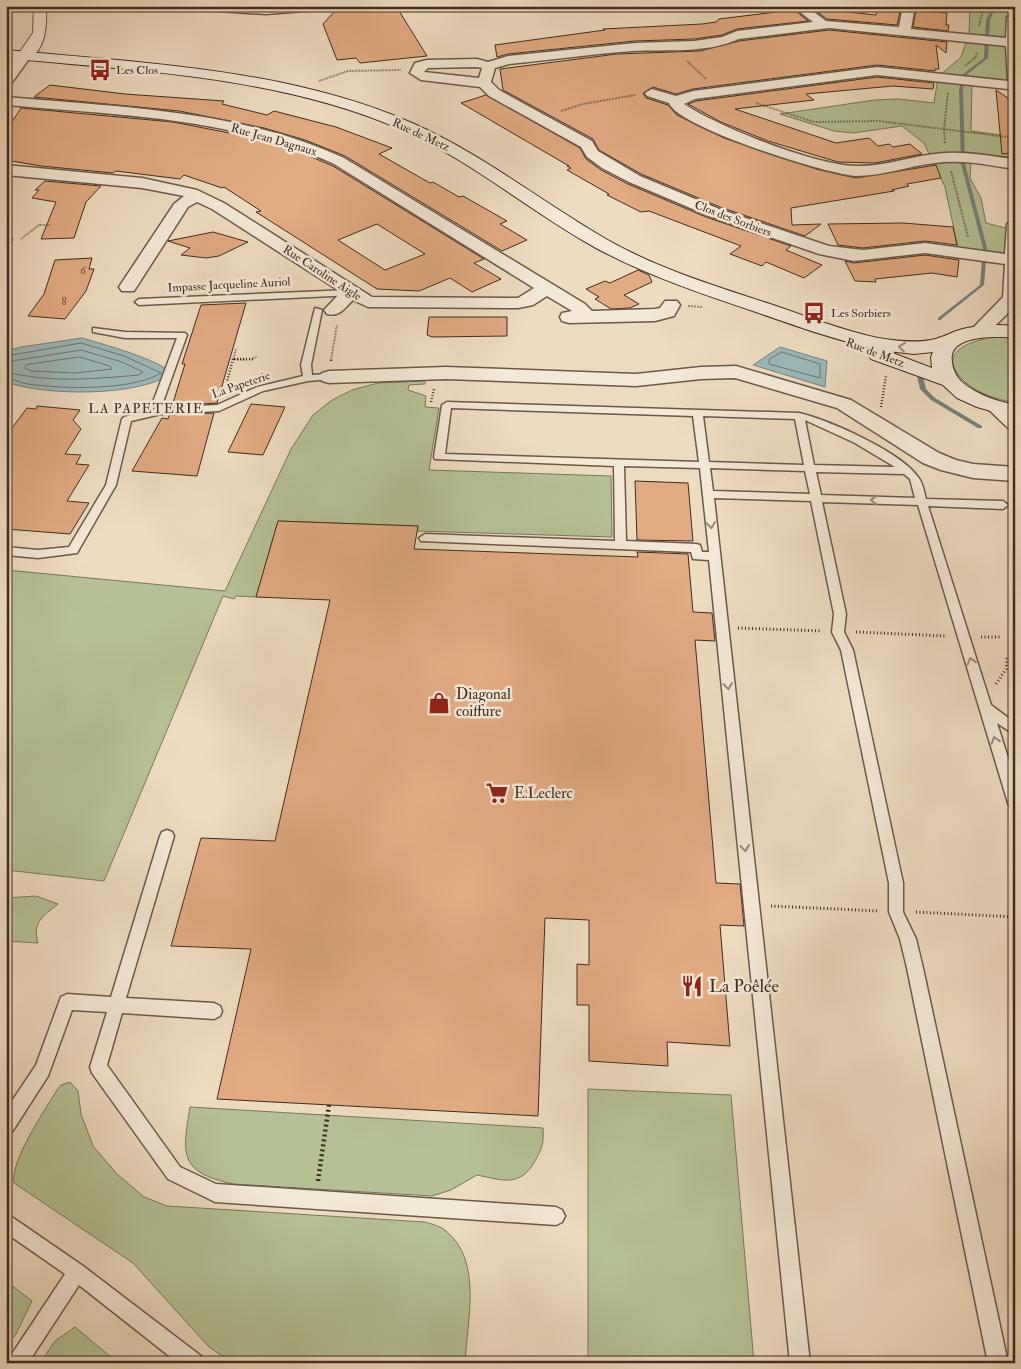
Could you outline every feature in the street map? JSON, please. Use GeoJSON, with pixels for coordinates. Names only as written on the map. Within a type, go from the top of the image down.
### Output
{"type":"FeatureCollection","features":[{"type":"Feature","properties":{"kind":"main road"},"geometry":{"type":"LineString","coordinates":[[24,56],[36,43],[42,31],[40,6]]}},
{"type":"Feature","properties":{"kind":"main road","name":"Rue de Metz"},"geometry":{"type":"LineString","coordinates":[[6,54],[241,80],[356,107],[405,126],[449,147],[568,224],[627,257],[703,288],[802,321],[886,345],[911,348],[950,342],[963,335],[979,331]]}},
{"type":"Feature","properties":{"kind":"main road","name":"Rue de Metz"},"geometry":{"type":"LineString","coordinates":[[802,321],[892,361],[950,381],[962,391],[1006,410]]}},
{"type":"Feature","properties":{"kind":"main road"},"geometry":{"type":"LineString","coordinates":[[979,331],[1015,332]]}},
{"type":"Feature","properties":{"kind":"main road"},"geometry":{"type":"LineString","coordinates":[[950,342],[943,350],[941,360],[943,370],[950,381]]}},
{"type":"Feature","properties":{"kind":"street"},"geometry":{"type":"LineString","coordinates":[[200,6],[260,10],[317,6]]}},
{"type":"Feature","properties":{"kind":"street"},"geometry":{"type":"LineString","coordinates":[[798,6],[823,24]]}},
{"type":"Feature","properties":{"kind":"street"},"geometry":{"type":"LineString","coordinates":[[904,31],[909,6]]}},
{"type":"Feature","properties":{"kind":"street"},"geometry":{"type":"LineString","coordinates":[[652,94],[676,101],[693,95],[877,71],[1014,87],[1011,20]]}},
{"type":"Feature","properties":{"kind":"street"},"geometry":{"type":"LineString","coordinates":[[489,66],[484,82],[421,76],[417,73],[420,66],[426,64],[477,63],[489,66],[508,60],[635,47],[648,49],[725,40],[737,34],[823,24],[1013,42]]}},
{"type":"Feature","properties":{"kind":"street"},"geometry":{"type":"LineString","coordinates":[[6,81],[24,56]]}},
{"type":"Feature","properties":{"kind":"street","name":"Clos des Sorbiers"},"geometry":{"type":"LineString","coordinates":[[484,82],[494,92],[588,144],[596,158],[632,178],[716,213],[822,251],[858,256],[919,248],[1014,260]]}},
{"type":"Feature","properties":{"kind":"street","name":"Rue Jean Dagnaux"},"geometry":{"type":"LineString","coordinates":[[6,101],[193,118],[309,147],[339,161],[579,308],[587,316]]}},
{"type":"Feature","properties":{"kind":"street"},"geometry":{"type":"LineString","coordinates":[[676,101],[677,106],[683,111],[707,122],[767,146],[833,168],[867,170],[957,158],[1015,164]]}},
{"type":"Feature","properties":{"kind":"street","name":"Rue Caroline Aigle"},"geometry":{"type":"LineString","coordinates":[[6,170],[142,183],[191,193],[218,206],[350,293],[368,302],[378,304],[518,303],[527,301],[546,288]]}},
{"type":"Feature","properties":{"kind":"street"},"geometry":{"type":"LineString","coordinates":[[128,287],[182,204],[197,196]]}},
{"type":"Feature","properties":{"kind":"street"},"geometry":{"type":"LineString","coordinates":[[979,331],[1013,301],[1015,224]]}},
{"type":"Feature","properties":{"kind":"street"},"geometry":{"type":"LineString","coordinates":[[325,310],[350,293]]}},
{"type":"Feature","properties":{"kind":"street"},"geometry":{"type":"LineString","coordinates":[[562,317],[655,315],[667,312],[671,305]]}},
{"type":"Feature","properties":{"kind":"street"},"geometry":{"type":"LineString","coordinates":[[328,377],[446,373],[636,380],[701,373],[736,372],[844,404],[930,458],[943,463],[973,470],[1015,474]]}},
{"type":"Feature","properties":{"kind":"street"},"geometry":{"type":"LineString","coordinates":[[1006,410],[1015,423]]}},
{"type":"Feature","properties":{"kind":"lane","name":"Impasse Jacqueline Auriol"},"geometry":{"type":"LineString","coordinates":[[139,302],[350,293]]}},
{"type":"Feature","properties":{"kind":"lane"},"geometry":{"type":"LineString","coordinates":[[308,378],[306,365],[325,310]]}},
{"type":"Feature","properties":{"kind":"lane"},"geometry":{"type":"LineString","coordinates":[[96,330],[125,335],[182,335],[158,402],[161,411]]}},
{"type":"Feature","properties":{"kind":"lane","name":"La Papeterie"},"geometry":{"type":"LineString","coordinates":[[6,551],[38,554],[73,550],[111,485],[127,419],[161,411],[218,408],[260,389],[308,378],[328,377]]}},
{"type":"Feature","properties":{"kind":"lane"},"geometry":{"type":"LineString","coordinates":[[905,471],[439,458],[447,405],[799,416],[821,421],[881,454],[913,476],[923,502],[1015,803]]}},
{"type":"Feature","properties":{"kind":"lane"},"geometry":{"type":"LineString","coordinates":[[698,413],[800,1363]]}},
{"type":"Feature","properties":{"kind":"lane"},"geometry":{"type":"LineString","coordinates":[[799,416],[840,614],[838,632],[847,650],[896,883],[896,912],[908,939],[915,968],[998,1363]]}},
{"type":"Feature","properties":{"kind":"lane"},"geometry":{"type":"LineString","coordinates":[[619,463],[621,545]]}},
{"type":"Feature","properties":{"kind":"lane"},"geometry":{"type":"LineString","coordinates":[[708,494],[1003,505]]}},
{"type":"Feature","properties":{"kind":"lane"},"geometry":{"type":"LineString","coordinates":[[425,538],[696,548],[697,556],[714,556]]}},
{"type":"Feature","properties":{"kind":"lane"},"geometry":{"type":"LineString","coordinates":[[986,708],[1015,730]]}},
{"type":"Feature","properties":{"kind":"lane"},"geometry":{"type":"LineString","coordinates":[[167,836],[98,1067],[174,1173],[215,1192],[556,1216]]}},
{"type":"Feature","properties":{"kind":"lane"},"geometry":{"type":"LineString","coordinates":[[6,1126],[42,1070],[67,1002],[214,1011]]}},
{"type":"Feature","properties":{"kind":"lane"},"geometry":{"type":"LineString","coordinates":[[6,1222],[77,1272],[194,1363]]}},
{"type":"Feature","properties":{"kind":"lane"},"geometry":{"type":"LineString","coordinates":[[16,1363],[77,1272]]}},
{"type":"Feature","properties":{"kind":"path"},"geometry":{"type":"LineString","coordinates":[[980,256],[957,158],[944,130],[957,79],[976,57],[984,39],[984,6]]}},
{"type":"Feature","properties":{"kind":"path"},"geometry":{"type":"LineString","coordinates":[[672,46],[717,88],[814,122],[879,121],[1015,138]]}},
{"type":"Feature","properties":{"kind":"path"},"geometry":{"type":"LineString","coordinates":[[315,84],[331,74],[378,69],[418,70]]}},
{"type":"Feature","properties":{"kind":"path"},"geometry":{"type":"LineString","coordinates":[[538,117],[583,104],[652,94]]}},
{"type":"Feature","properties":{"kind":"path"},"geometry":{"type":"LineString","coordinates":[[18,241],[39,225],[50,224]]}},
{"type":"Feature","properties":{"kind":"path"},"geometry":{"type":"LineString","coordinates":[[325,310],[339,315],[328,377]]}},
{"type":"Feature","properties":{"kind":"path"},"geometry":{"type":"LineString","coordinates":[[218,408],[236,349]]}},
{"type":"Feature","properties":{"kind":"path"},"geometry":{"type":"LineString","coordinates":[[234,359],[251,360],[257,356]]}},
{"type":"Feature","properties":{"kind":"path"},"geometry":{"type":"LineString","coordinates":[[879,425],[886,374]]}},
{"type":"Feature","properties":{"kind":"path"},"geometry":{"type":"LineString","coordinates":[[316,1200],[329,1105]]}},
{"type":"Feature","properties":{"kind":"green space"},"geometry":{"type":"Polygon","coordinates":[[[970,6],[1013,6],[1014,86],[972,81],[971,131],[1015,137],[1015,164],[971,159],[970,178],[981,198],[986,223],[1013,230],[1012,260],[959,253],[945,187],[924,143],[902,126],[853,133],[834,131],[780,114],[875,100],[898,99],[934,103],[938,77],[961,57],[969,34],[970,6]]]}},
{"type":"Feature","properties":{"kind":"green space"},"geometry":{"type":"Polygon","coordinates":[[[1001,337],[1015,339],[1015,403],[989,396],[976,390],[965,382],[956,371],[953,362],[955,354],[961,348],[980,340],[1001,337]]]}},
{"type":"Feature","properties":{"kind":"green space"},"geometry":{"type":"Polygon","coordinates":[[[425,381],[425,384],[409,385],[408,390],[426,396],[425,407],[439,408],[429,470],[611,476],[612,537],[417,531],[418,526],[278,521],[256,597],[236,596],[234,599],[223,596],[104,881],[6,870],[6,570],[225,591],[291,449],[313,415],[332,400],[352,390],[378,383],[425,381]]]}},
{"type":"Feature","properties":{"kind":"green space"},"geometry":{"type":"Polygon","coordinates":[[[36,896],[58,904],[40,920],[36,930],[38,943],[6,941],[6,898],[36,896]]]}},
{"type":"Feature","properties":{"kind":"green space"},"geometry":{"type":"Polygon","coordinates":[[[70,1082],[78,1091],[81,1114],[93,1146],[117,1174],[144,1197],[167,1206],[425,1222],[444,1229],[458,1244],[465,1258],[469,1275],[470,1311],[465,1363],[232,1363],[208,1346],[133,1263],[14,1183],[17,1162],[29,1136],[57,1090],[61,1085],[70,1082]]]}},
{"type":"Feature","properties":{"kind":"green space"},"geometry":{"type":"Polygon","coordinates":[[[588,1089],[731,1095],[754,1363],[588,1363],[588,1089]]]}},
{"type":"Feature","properties":{"kind":"green space"},"geometry":{"type":"Polygon","coordinates":[[[190,1107],[543,1128],[543,1142],[529,1170],[517,1179],[502,1180],[477,1175],[451,1190],[432,1196],[233,1184],[202,1174],[188,1159],[186,1138],[190,1107]]]}},
{"type":"Feature","properties":{"kind":"green space"},"geometry":{"type":"Polygon","coordinates":[[[6,1281],[32,1301],[15,1336],[6,1342],[6,1281]]]}},
{"type":"Feature","properties":{"kind":"green space"},"geometry":{"type":"Polygon","coordinates":[[[75,1327],[118,1363],[40,1363],[55,1341],[75,1327]]]}},
{"type":"Feature","properties":{"kind":"water"},"geometry":{"type":"Polygon","coordinates":[[[82,338],[145,358],[166,369],[171,374],[155,382],[136,387],[90,392],[43,390],[6,382],[6,351],[82,338]]]}},
{"type":"Feature","properties":{"kind":"water"},"geometry":{"type":"Polygon","coordinates":[[[780,347],[827,361],[825,387],[753,365],[780,347]]]}},
{"type":"Feature","properties":{"kind":"building"},"geometry":{"type":"Polygon","coordinates":[[[396,6],[427,56],[360,63],[356,58],[337,60],[323,24],[334,12],[396,6]]]}},
{"type":"Feature","properties":{"kind":"building"},"geometry":{"type":"Polygon","coordinates":[[[768,6],[790,6],[808,21],[737,29],[722,35],[694,39],[635,41],[508,54],[497,57],[495,45],[605,30],[603,29],[702,24],[716,22],[719,19],[776,12],[768,6]]]}},
{"type":"Feature","properties":{"kind":"building"},"geometry":{"type":"Polygon","coordinates":[[[809,6],[838,6],[839,11],[876,15],[878,6],[901,8],[897,25],[827,19],[809,6]]]}},
{"type":"Feature","properties":{"kind":"building"},"geometry":{"type":"Polygon","coordinates":[[[916,10],[947,13],[946,25],[949,25],[948,31],[913,27],[916,10]]]}},
{"type":"Feature","properties":{"kind":"building"},"geometry":{"type":"Polygon","coordinates":[[[829,30],[947,42],[946,53],[936,45],[939,69],[935,69],[935,71],[877,65],[693,89],[676,94],[653,87],[643,93],[646,98],[668,105],[677,115],[724,138],[816,169],[856,178],[936,165],[941,178],[907,184],[909,186],[892,190],[894,191],[791,208],[792,225],[821,224],[805,236],[720,207],[641,174],[599,150],[593,139],[503,90],[500,69],[617,54],[700,51],[739,41],[829,30]]]}},
{"type":"Feature","properties":{"kind":"building"},"geometry":{"type":"Polygon","coordinates":[[[877,77],[934,83],[933,89],[893,86],[806,94],[814,100],[735,109],[836,143],[869,138],[878,146],[889,144],[893,147],[910,144],[922,154],[875,163],[838,162],[768,141],[721,122],[688,104],[696,101],[877,77]]]}},
{"type":"Feature","properties":{"kind":"building"},"geometry":{"type":"Polygon","coordinates":[[[50,85],[125,94],[224,101],[222,104],[267,115],[274,111],[336,127],[392,148],[379,154],[430,183],[433,182],[459,197],[463,196],[507,221],[500,224],[527,240],[502,251],[345,156],[305,140],[264,128],[179,111],[34,97],[50,85]]]}},
{"type":"Feature","properties":{"kind":"building"},"geometry":{"type":"Polygon","coordinates":[[[996,90],[1015,103],[1015,153],[1002,154],[996,90]]]}},
{"type":"Feature","properties":{"kind":"building"},"geometry":{"type":"Polygon","coordinates":[[[486,95],[580,148],[586,159],[601,170],[628,184],[706,217],[791,246],[786,250],[822,265],[804,278],[766,262],[762,266],[730,254],[741,246],[649,211],[641,212],[607,195],[609,194],[567,170],[571,168],[567,166],[569,166],[461,103],[486,95]]]}},
{"type":"Feature","properties":{"kind":"building"},"geometry":{"type":"Polygon","coordinates":[[[21,108],[173,122],[255,138],[295,150],[333,166],[484,259],[474,263],[501,279],[472,292],[450,278],[419,291],[377,289],[256,212],[261,211],[224,187],[222,188],[184,175],[180,179],[116,171],[113,173],[41,166],[6,160],[6,131],[21,108]],[[377,224],[338,240],[385,270],[425,254],[377,224]]]}},
{"type":"Feature","properties":{"kind":"building"},"geometry":{"type":"Polygon","coordinates":[[[45,181],[101,186],[86,202],[74,238],[41,239],[56,202],[32,198],[39,190],[35,190],[45,181]]]}},
{"type":"Feature","properties":{"kind":"building"},"geometry":{"type":"Polygon","coordinates":[[[903,223],[953,227],[957,245],[925,241],[863,248],[838,245],[828,224],[903,223]]]}},
{"type":"Feature","properties":{"kind":"building"},"geometry":{"type":"Polygon","coordinates":[[[213,232],[248,242],[219,256],[206,258],[181,255],[190,248],[168,241],[213,232]]]}},
{"type":"Feature","properties":{"kind":"building"},"geometry":{"type":"Polygon","coordinates":[[[925,255],[959,260],[957,277],[932,273],[875,279],[876,282],[855,281],[845,261],[854,263],[925,255]]]}},
{"type":"Feature","properties":{"kind":"building"},"geometry":{"type":"Polygon","coordinates":[[[92,258],[89,269],[94,269],[86,291],[65,319],[28,316],[44,294],[55,260],[92,258]]]}},
{"type":"Feature","properties":{"kind":"building"},"geometry":{"type":"Polygon","coordinates":[[[638,270],[649,275],[652,282],[624,295],[639,304],[630,308],[611,309],[595,299],[599,297],[586,289],[605,281],[610,283],[638,270]]]}},
{"type":"Feature","properties":{"kind":"building"},"geometry":{"type":"Polygon","coordinates":[[[246,303],[217,403],[172,406],[185,364],[182,364],[201,305],[246,303]]]}},
{"type":"Feature","properties":{"kind":"building"},"geometry":{"type":"Polygon","coordinates":[[[429,317],[507,317],[507,336],[432,337],[427,335],[429,317]]]}},
{"type":"Feature","properties":{"kind":"building"},"geometry":{"type":"Polygon","coordinates":[[[251,404],[285,407],[263,455],[228,452],[251,404]]]}},
{"type":"Feature","properties":{"kind":"building"},"geometry":{"type":"Polygon","coordinates":[[[37,406],[80,410],[73,420],[81,429],[65,454],[81,455],[76,464],[89,465],[67,501],[89,503],[70,534],[6,529],[6,436],[27,408],[36,409],[37,406]]]}},
{"type":"Feature","properties":{"kind":"building"},"geometry":{"type":"Polygon","coordinates":[[[214,413],[197,476],[132,471],[162,418],[168,419],[169,415],[214,413]]]}},
{"type":"Feature","properties":{"kind":"building"},"geometry":{"type":"Polygon","coordinates":[[[635,481],[688,483],[693,541],[637,540],[635,481]]]}},
{"type":"Feature","properties":{"kind":"building","name":"E.Leclerc"},"geometry":{"type":"Polygon","coordinates":[[[278,521],[418,526],[414,549],[638,557],[637,552],[688,554],[693,612],[712,613],[715,641],[695,640],[716,883],[740,884],[744,926],[720,925],[730,1046],[667,1042],[668,1066],[589,1061],[589,1005],[577,1005],[577,964],[589,965],[589,920],[545,918],[538,1116],[217,1099],[251,949],[171,946],[201,838],[275,841],[330,600],[256,597],[278,521]]]}},
{"type":"Feature","properties":{"kind":"waterway"},"geometry":{"type":"LineString","coordinates":[[940,319],[982,285],[985,248],[963,164],[961,90],[963,76],[986,58],[988,20],[995,6]]}},
{"type":"Feature","properties":{"kind":"waterway"},"geometry":{"type":"LineString","coordinates":[[920,376],[923,389],[933,399],[980,427]]}},
{"type":"Feature","properties":{"kind":"place","name":"Les Clos"},"geometry":{"type":"Point","coordinates":[100,70]}},
{"type":"Feature","properties":{"kind":"place","name":"Les Sorbiers"},"geometry":{"type":"Point","coordinates":[814,313]}},
{"type":"Feature","properties":{"kind":"place","name":"Diagonal coiffure"},"geometry":{"type":"Point","coordinates":[439,703]}},
{"type":"Feature","properties":{"kind":"place","name":"E.Leclerc"},"geometry":{"type":"Point","coordinates":[497,793]}},
{"type":"Feature","properties":{"kind":"place","name":"La Poêlée"},"geometry":{"type":"Point","coordinates":[692,986]}},
{"type":"Feature","properties":{"kind":"district","name":"LA PAPETERIE"},"geometry":{"type":"Point","coordinates":[146,408]}}]}
